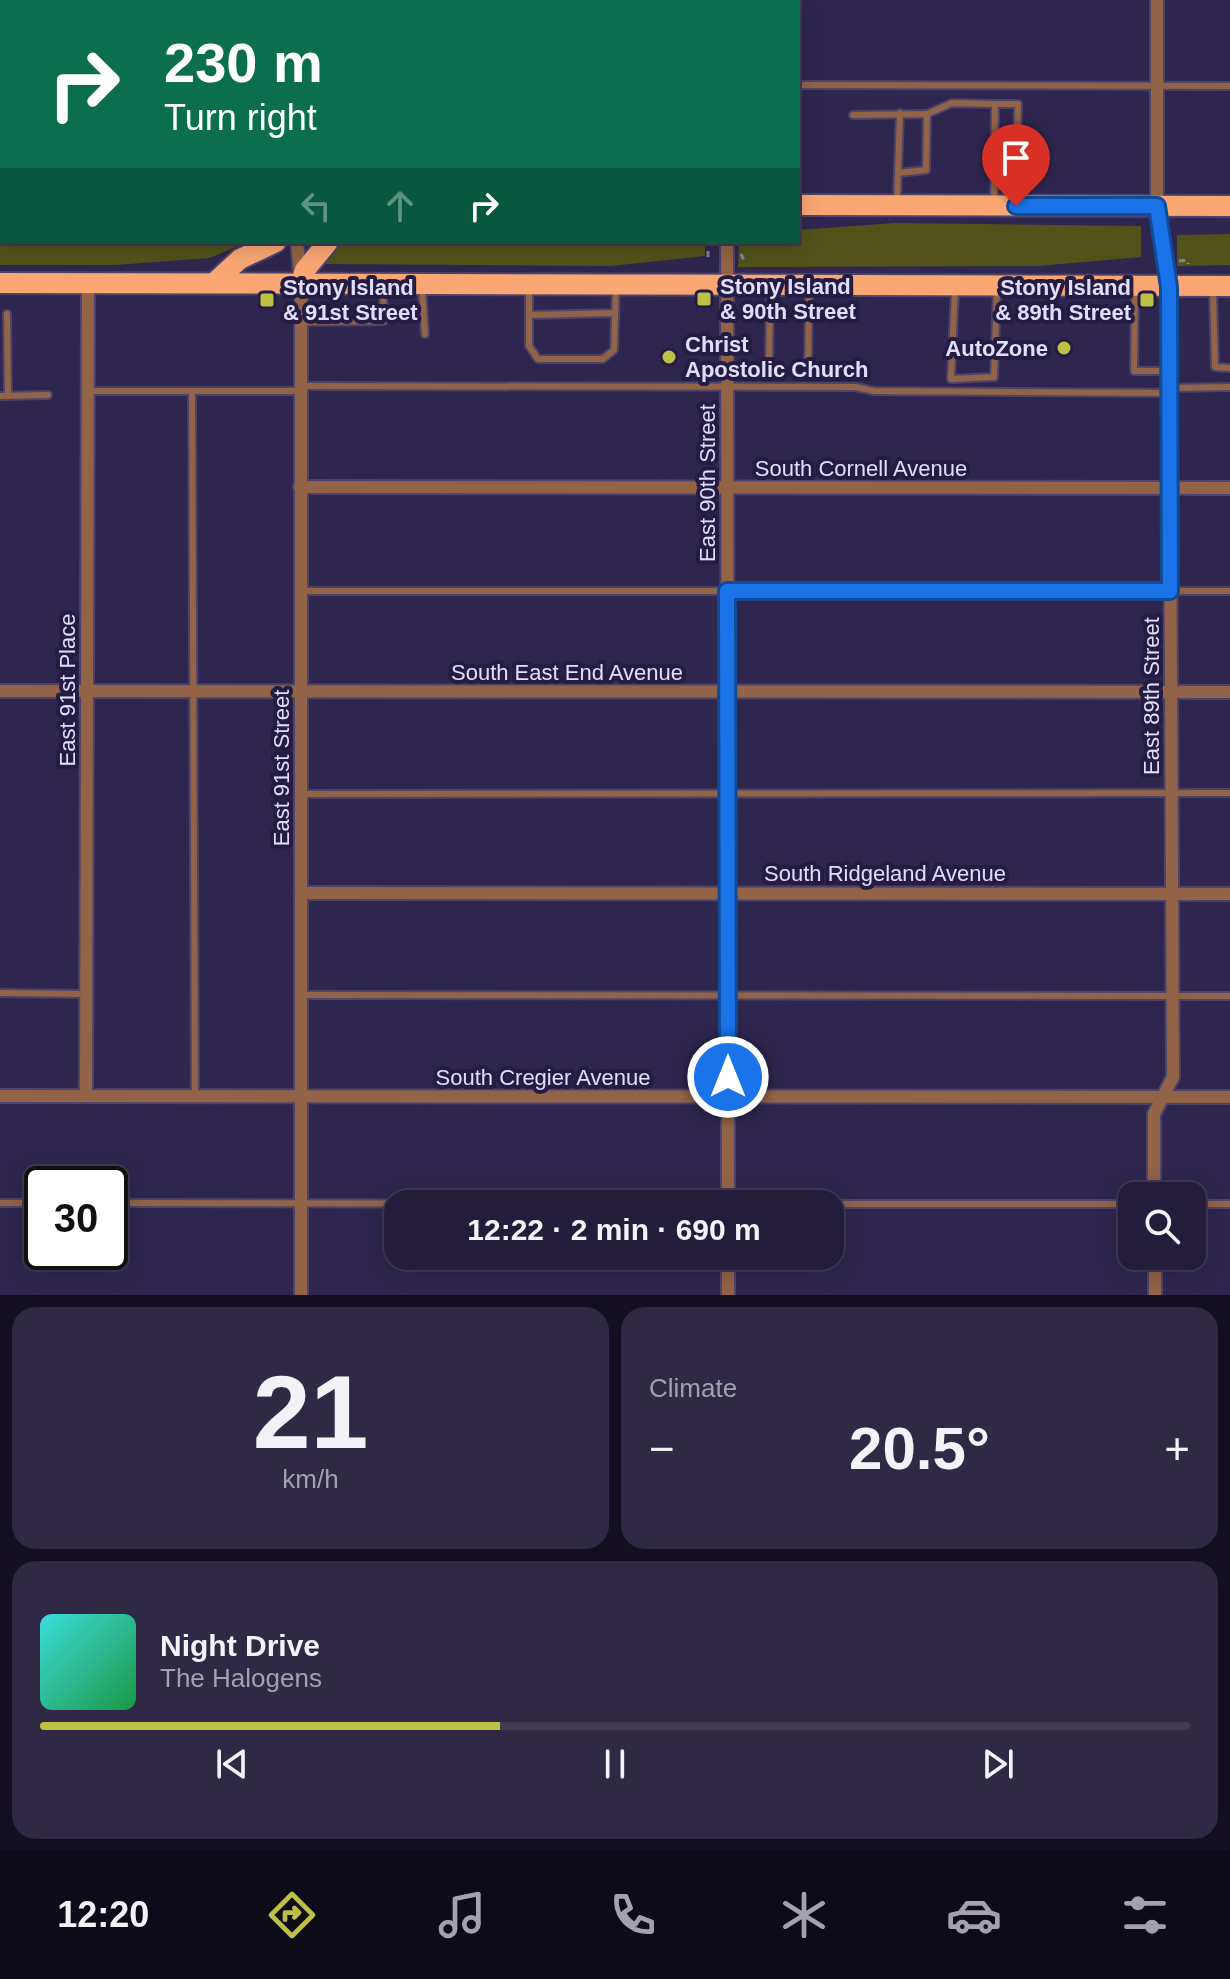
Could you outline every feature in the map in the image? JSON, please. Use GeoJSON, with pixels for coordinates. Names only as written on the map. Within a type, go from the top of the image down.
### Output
{"type":"FeatureCollection","features":[{"type":"Feature","properties":{"kind":"highway"},"geometry":{"type":"LineString","coordinates":[[800,205],[1230,206]]}},
{"type":"Feature","properties":{"kind":"highway"},"geometry":{"type":"LineString","coordinates":[[214,283],[240,259],[272,244]]}},
{"type":"Feature","properties":{"kind":"highway"},"geometry":{"type":"LineString","coordinates":[[301,283],[305,270],[326,244]]}},
{"type":"Feature","properties":{"kind":"highway"},"geometry":{"type":"LineString","coordinates":[[0,283],[1222,286]]}},
{"type":"Feature","properties":{"kind":"street","name":"East 89th Street"},"geometry":{"type":"LineString","coordinates":[[1154,1182],[1154,1114],[1173,1077],[1169,287],[1157,206],[1157,0]]}},
{"type":"Feature","properties":{"kind":"street","name":"East 91st Street"},"geometry":{"type":"LineString","coordinates":[[297,244],[301,283],[301,1295]]}},
{"type":"Feature","properties":{"kind":"street","name":"East 90th Street"},"geometry":{"type":"LineString","coordinates":[[727,244],[728,1190]]}},
{"type":"Feature","properties":{"kind":"street","name":"East 91st Place"},"geometry":{"type":"LineString","coordinates":[[86,1096],[88,283]]}},
{"type":"Feature","properties":{"kind":"street","name":"South Cornell Avenue"},"geometry":{"type":"LineString","coordinates":[[300,487],[1230,488]]}},
{"type":"Feature","properties":{"kind":"street","name":"South East End Avenue"},"geometry":{"type":"LineString","coordinates":[[0,691],[1230,692]]}},
{"type":"Feature","properties":{"kind":"street","name":"South Ridgeland Avenue"},"geometry":{"type":"LineString","coordinates":[[301,893],[1230,894]]}},
{"type":"Feature","properties":{"kind":"street","name":"South Cregier Avenue"},"geometry":{"type":"LineString","coordinates":[[0,1096],[1230,1097]]}},
{"type":"Feature","properties":{"kind":"street"},"geometry":{"type":"LineString","coordinates":[[728,1270],[728,1295]]}},
{"type":"Feature","properties":{"kind":"street"},"geometry":{"type":"LineString","coordinates":[[1155,1270],[1155,1295]]}},
{"type":"Feature","properties":{"kind":"lane"},"geometry":{"type":"LineString","coordinates":[[800,85],[1230,86]]}},
{"type":"Feature","properties":{"kind":"lane"},"geometry":{"type":"LineString","coordinates":[[853,115],[927,114],[952,103],[1018,104],[1016,206]]}},
{"type":"Feature","properties":{"kind":"lane"},"geometry":{"type":"LineString","coordinates":[[994,206],[995,104]]}},
{"type":"Feature","properties":{"kind":"lane"},"geometry":{"type":"LineString","coordinates":[[897,205],[900,113]]}},
{"type":"Feature","properties":{"kind":"lane"},"geometry":{"type":"LineString","coordinates":[[898,173],[926,170],[927,114]]}},
{"type":"Feature","properties":{"kind":"lane"},"geometry":{"type":"LineString","coordinates":[[301,322],[384,321],[383,283]]}},
{"type":"Feature","properties":{"kind":"lane"},"geometry":{"type":"LineString","coordinates":[[422,283],[425,334]]}},
{"type":"Feature","properties":{"kind":"lane"},"geometry":{"type":"LineString","coordinates":[[529,284],[529,346],[538,359],[603,359],[614,350],[616,284]]}},
{"type":"Feature","properties":{"kind":"lane"},"geometry":{"type":"LineString","coordinates":[[769,370],[770,284]]}},
{"type":"Feature","properties":{"kind":"lane"},"geometry":{"type":"LineString","coordinates":[[808,368],[809,284]]}},
{"type":"Feature","properties":{"kind":"lane"},"geometry":{"type":"LineString","coordinates":[[955,285],[951,379],[994,377],[997,286]]}},
{"type":"Feature","properties":{"kind":"lane"},"geometry":{"type":"LineString","coordinates":[[1222,286],[1215,367],[1230,368]]}},
{"type":"Feature","properties":{"kind":"lane"},"geometry":{"type":"LineString","coordinates":[[1135,287],[1134,371],[1169,371]]}},
{"type":"Feature","properties":{"kind":"lane"},"geometry":{"type":"LineString","coordinates":[[529,315],[615,313]]}},
{"type":"Feature","properties":{"kind":"lane"},"geometry":{"type":"LineString","coordinates":[[7,314],[4,396],[48,395]]}},
{"type":"Feature","properties":{"kind":"lane"},"geometry":{"type":"LineString","coordinates":[[88,391],[726,387],[855,387],[890,391],[1230,387]]}},
{"type":"Feature","properties":{"kind":"lane"},"geometry":{"type":"LineString","coordinates":[[192,391],[195,1096]]}},
{"type":"Feature","properties":{"kind":"lane"},"geometry":{"type":"LineString","coordinates":[[301,591],[1230,591]]}},
{"type":"Feature","properties":{"kind":"lane"},"geometry":{"type":"LineString","coordinates":[[301,794],[1230,793]]}},
{"type":"Feature","properties":{"kind":"lane"},"geometry":{"type":"LineString","coordinates":[[0,993],[86,994]]}},
{"type":"Feature","properties":{"kind":"lane"},"geometry":{"type":"LineString","coordinates":[[301,995],[1230,996]]}},
{"type":"Feature","properties":{"kind":"lane"},"geometry":{"type":"LineString","coordinates":[[0,1203],[24,1203]]}},
{"type":"Feature","properties":{"kind":"lane"},"geometry":{"type":"LineString","coordinates":[[128,1203],[384,1203]]}},
{"type":"Feature","properties":{"kind":"lane"},"geometry":{"type":"LineString","coordinates":[[844,1204],[1118,1204]]}},
{"type":"Feature","properties":{"kind":"lane"},"geometry":{"type":"LineString","coordinates":[[1206,1204],[1230,1204]]}},
{"type":"Feature","properties":{"kind":"path"},"geometry":{"type":"LineString","coordinates":[[708,257],[712,244]]}},
{"type":"Feature","properties":{"kind":"path"},"geometry":{"type":"LineString","coordinates":[[741,244],[741,255],[746,265]]}},
{"type":"Feature","properties":{"kind":"path"},"geometry":{"type":"LineString","coordinates":[[1179,261],[1188,260],[1188,264]]}},
{"type":"Feature","properties":{"kind":"shaded area"},"geometry":{"type":"Polygon","coordinates":[[[895,223],[1141,226],[1141,257],[1038,266],[738,267],[739,244],[800,244],[800,230],[895,223]]]}},
{"type":"Feature","properties":{"kind":"shaded area"},"geometry":{"type":"Polygon","coordinates":[[[1230,234],[1230,265],[1177,266],[1177,235],[1230,234]]]}},
{"type":"Feature","properties":{"kind":"shaded area"},"geometry":{"type":"Polygon","coordinates":[[[0,244],[242,244],[210,258],[115,265],[0,265],[0,244]]]}},
{"type":"Feature","properties":{"kind":"shaded area"},"geometry":{"type":"Polygon","coordinates":[[[342,244],[705,244],[705,256],[611,266],[326,264],[325,252],[342,244]]]}},
{"type":"Feature","properties":{"kind":"place","name":"Stony Island & 90th Street"},"geometry":{"type":"Point","coordinates":[704,299]}},
{"type":"Feature","properties":{"kind":"place","name":"Stony Island & 91st Street"},"geometry":{"type":"Point","coordinates":[267,300]}},
{"type":"Feature","properties":{"kind":"place","name":"Stony Island & 89th Street"},"geometry":{"type":"Point","coordinates":[1147,300]}},
{"type":"Feature","properties":{"kind":"place","name":"AutoZone"},"geometry":{"type":"Point","coordinates":[1064,348]}},
{"type":"Feature","properties":{"kind":"place","name":"Christ Apostolic Church"},"geometry":{"type":"Point","coordinates":[669,357]}},
{"type":"Feature","properties":{"kind":"route"},"geometry":{"type":"LineString","coordinates":[[728,1077],[727,591],[1170,591],[1169,287],[1157,206],[1016,206]]}}]}
